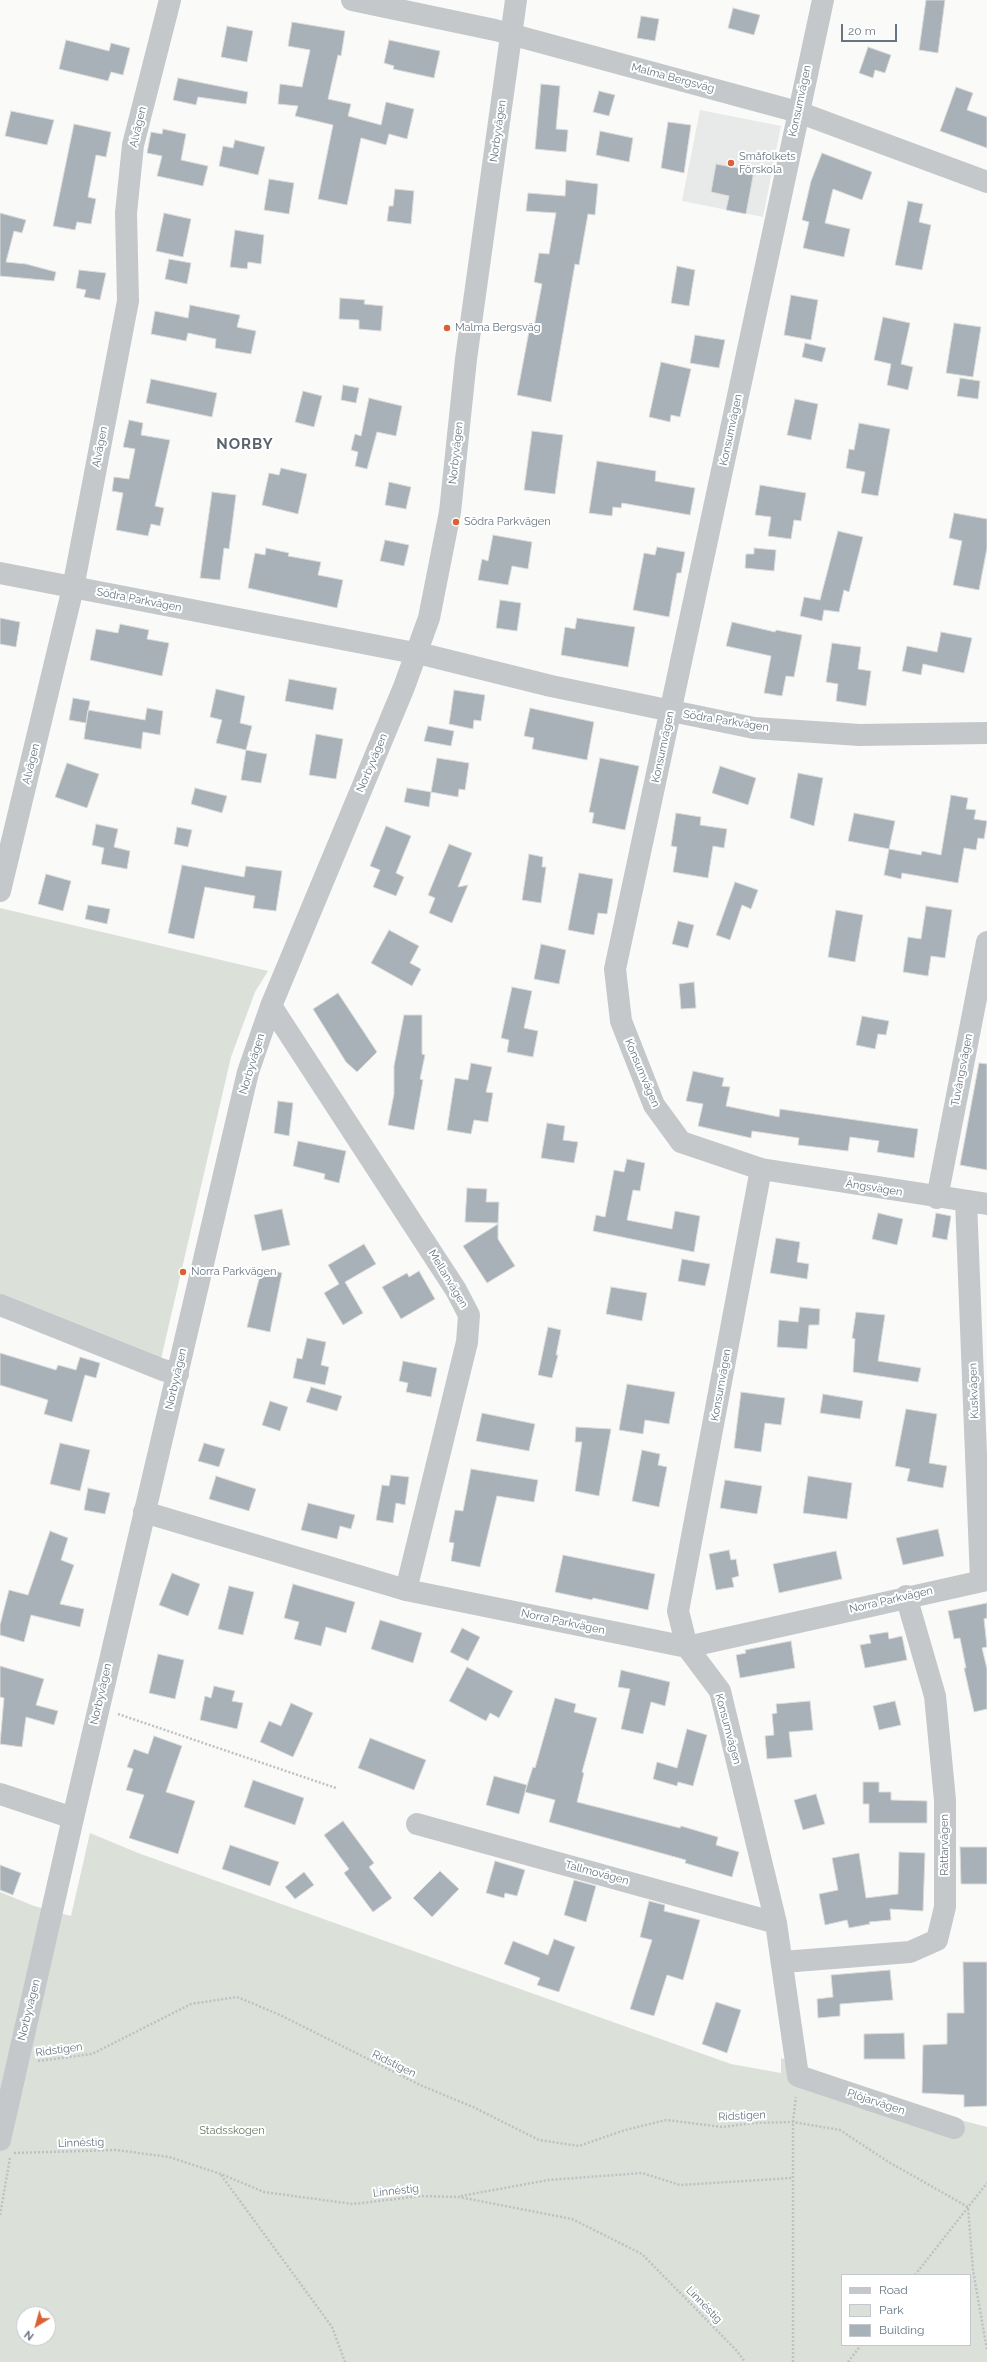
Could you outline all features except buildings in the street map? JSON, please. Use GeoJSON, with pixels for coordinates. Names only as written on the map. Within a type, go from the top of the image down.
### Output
{"type":"FeatureCollection","features":[{"type":"Feature","properties":{"kind":"street","name":"Alvägen"},"geometry":{"type":"LineString","coordinates":[[0,891],[73,588],[128,301],[126,213],[133,145],[170,0]]}},
{"type":"Feature","properties":{"kind":"street","name":"Malma Bergsväg"},"geometry":{"type":"LineString","coordinates":[[352,0],[418,12],[512,35],[798,112],[987,182]]}},
{"type":"Feature","properties":{"kind":"street","name":"Norbyvägen"},"geometry":{"type":"LineString","coordinates":[[8,2146],[18,2057],[72,1818],[178,1374],[248,1072],[271,1006],[417,654],[429,618],[450,512],[466,360],[516,0]]}},
{"type":"Feature","properties":{"kind":"street","name":"Konsumvägen"},"geometry":{"type":"LineString","coordinates":[[798,2076],[783,1962],[776,1923],[720,1691],[687,1647],[678,1611],[761,1169],[681,1142],[654,1105],[621,1021],[615,969],[823,0]]}},
{"type":"Feature","properties":{"kind":"street","name":"Södra Parkvägen"},"geometry":{"type":"LineString","coordinates":[[0,573],[417,654],[671,712],[754,728],[860,735],[987,733]]}},
{"type":"Feature","properties":{"kind":"street","name":"Tuvängsvägen"},"geometry":{"type":"LineString","coordinates":[[937,1198],[987,942]]}},
{"type":"Feature","properties":{"kind":"street","name":"Mellanvägen"},"geometry":{"type":"LineString","coordinates":[[271,1006],[452,1283],[469,1315],[467,1342],[406,1590]]}},
{"type":"Feature","properties":{"kind":"street","name":"Ängsvägen"},"geometry":{"type":"LineString","coordinates":[[761,1169],[937,1198],[977,1202]]}},
{"type":"Feature","properties":{"kind":"street","name":"Kuskvägen"},"geometry":{"type":"LineString","coordinates":[[977,1202],[984,1580]]}},
{"type":"Feature","properties":{"kind":"street"},"geometry":{"type":"LineString","coordinates":[[0,1305],[163,1370],[178,1374]]}},
{"type":"Feature","properties":{"kind":"street","name":"Norra Parkvägen"},"geometry":{"type":"LineString","coordinates":[[144,1512],[406,1590],[687,1647],[906,1596],[984,1580]]}},
{"type":"Feature","properties":{"kind":"street","name":"Rättarvägen"},"geometry":{"type":"LineString","coordinates":[[783,1962],[910,1952],[937,1940],[945,1907],[945,1800],[935,1696],[906,1596]]}},
{"type":"Feature","properties":{"kind":"street"},"geometry":{"type":"LineString","coordinates":[[0,1794],[72,1818]]}},
{"type":"Feature","properties":{"kind":"street","name":"Tallmovägen"},"geometry":{"type":"LineString","coordinates":[[417,1824],[776,1923]]}},
{"type":"Feature","properties":{"kind":"street","name":"Plöjarvägen"},"geometry":{"type":"LineString","coordinates":[[798,2076],[954,2128]]}},
{"type":"Feature","properties":{"kind":"path"},"geometry":{"type":"LineString","coordinates":[[117,1721],[120,1706]]}},
{"type":"Feature","properties":{"kind":"path"},"geometry":{"type":"LineString","coordinates":[[118,1714],[336,1788]]}},
{"type":"Feature","properties":{"kind":"path","name":"Ridstigen"},"geometry":{"type":"LineString","coordinates":[[18,2057],[31,2062],[92,2054],[191,2004],[237,1997],[278,2014],[420,2085],[474,2107],[539,2140],[579,2146],[625,2130],[666,2120],[723,2128],[754,2123],[793,2122],[840,2130],[887,2161],[968,2207]]}},
{"type":"Feature","properties":{"kind":"path"},"geometry":{"type":"LineString","coordinates":[[793,2362],[792,2178],[793,2122],[798,2076]]}},
{"type":"Feature","properties":{"kind":"path"},"geometry":{"type":"LineString","coordinates":[[0,2214],[8,2146]]}},
{"type":"Feature","properties":{"kind":"path","name":"Linnéstig"},"geometry":{"type":"LineString","coordinates":[[8,2146],[116,2150],[169,2157],[220,2174],[264,2192],[353,2204],[421,2196],[458,2197],[572,2219],[642,2254],[738,2351],[744,2362]]}},
{"type":"Feature","properties":{"kind":"path"},"geometry":{"type":"LineString","coordinates":[[220,2174],[332,2327],[345,2362]]}},
{"type":"Feature","properties":{"kind":"path"},"geometry":{"type":"LineString","coordinates":[[458,2197],[548,2180],[642,2174],[680,2185],[792,2178]]}},
{"type":"Feature","properties":{"kind":"path"},"geometry":{"type":"LineString","coordinates":[[916,2274],[987,2183]]}},
{"type":"Feature","properties":{"kind":"path"},"geometry":{"type":"LineString","coordinates":[[968,2207],[973,2270],[987,2350]]}},
{"type":"Feature","properties":{"kind":"path"},"geometry":{"type":"LineString","coordinates":[[848,2362],[860,2346]]}},
{"type":"Feature","properties":{"kind":"shaded area","name":"Småfolkets Förskola"},"geometry":{"type":"Polygon","coordinates":[[[700,110],[781,126],[763,217],[682,201],[700,110]]]}},
{"type":"Feature","properties":{"kind":"green space"},"geometry":{"type":"Polygon","coordinates":[[[0,908],[268,971],[255,992],[231,1057],[161,1359],[0,1305],[0,908]]]}},
{"type":"Feature","properties":{"kind":"green space","name":"Stadsskogen"},"geometry":{"type":"Polygon","coordinates":[[[90,1833],[138,1853],[731,2064],[781,2073],[781,2058],[942,2115],[987,2127],[987,2362],[0,2362],[0,1892],[34,1906],[71,1916],[90,1833]]]}},
{"type":"Feature","properties":{"kind":"place","name":"Småfolkets Förskola"},"geometry":{"type":"Point","coordinates":[731,163]}},
{"type":"Feature","properties":{"kind":"place","name":"Malma Bergsväg"},"geometry":{"type":"Point","coordinates":[447,328]}},
{"type":"Feature","properties":{"kind":"place","name":"Södra Parkvägen"},"geometry":{"type":"Point","coordinates":[456,522]}},
{"type":"Feature","properties":{"kind":"place","name":"Norra Parkvägen"},"geometry":{"type":"Point","coordinates":[183,1272]}},
{"type":"Feature","properties":{"kind":"district","name":"NORBY"},"geometry":{"type":"Point","coordinates":[245,444]}}]}
